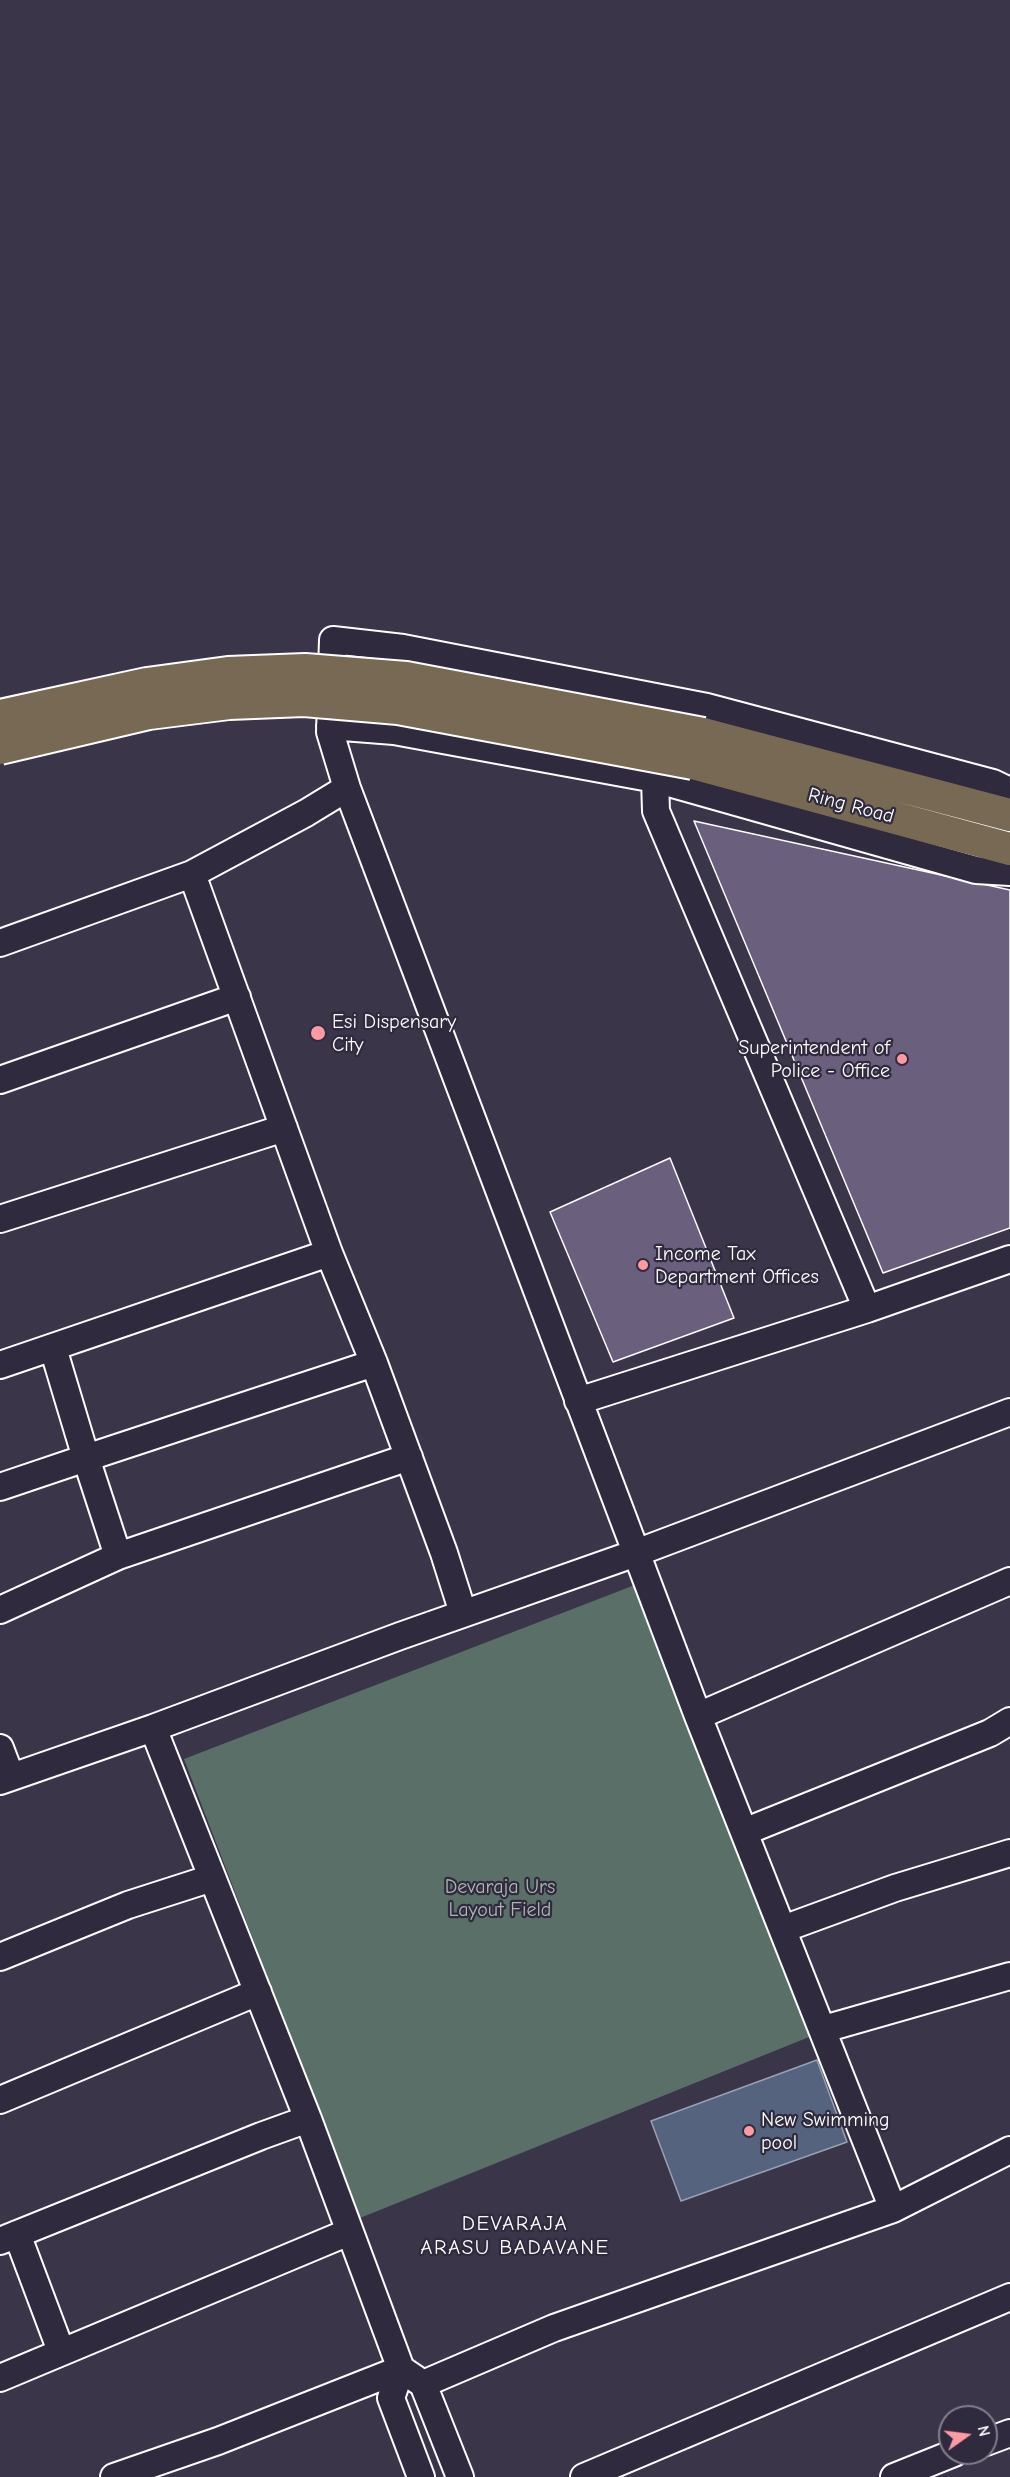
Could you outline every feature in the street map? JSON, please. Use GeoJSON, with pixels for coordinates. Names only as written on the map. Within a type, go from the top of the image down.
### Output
{"type":"FeatureCollection","features":[{"type":"Feature","properties":{"kind":"main road"},"geometry":{"type":"LineString","coordinates":[[0,716],[147,684],[228,673],[305,670],[406,678],[703,734],[1010,815]]}},
{"type":"Feature","properties":{"kind":"main road","name":"Ring Road"},"geometry":{"type":"LineString","coordinates":[[0,748],[149,713],[229,703],[304,700],[398,708],[693,762],[1010,849]]}},
{"type":"Feature","properties":{"kind":"street"},"geometry":{"type":"LineString","coordinates":[[893,2209],[824,2029],[698,1716],[347,788],[330,726],[333,640],[403,648],[707,707],[993,783],[1010,791]]}},
{"type":"Feature","properties":{"kind":"street"},"geometry":{"type":"LineString","coordinates":[[330,726],[394,730],[655,779],[976,870],[1010,872]]}},
{"type":"Feature","properties":{"kind":"street"},"geometry":{"type":"LineString","coordinates":[[655,779],[656,811],[867,1309]]}},
{"type":"Feature","properties":{"kind":"street"},"geometry":{"type":"LineString","coordinates":[[0,943],[192,874],[306,813],[347,788]]}},
{"type":"Feature","properties":{"kind":"street"},"geometry":{"type":"LineString","coordinates":[[192,874],[329,1252],[409,1457],[463,1613]]}},
{"type":"Feature","properties":{"kind":"street"},"geometry":{"type":"LineString","coordinates":[[0,1080],[237,998]]}},
{"type":"Feature","properties":{"kind":"street"},"geometry":{"type":"LineString","coordinates":[[0,1219],[284,1128]]}},
{"type":"Feature","properties":{"kind":"street"},"geometry":{"type":"LineString","coordinates":[[0,1365],[329,1252]]}},
{"type":"Feature","properties":{"kind":"street"},"geometry":{"type":"LineString","coordinates":[[578,1401],[867,1309],[1010,1259]]}},
{"type":"Feature","properties":{"kind":"street"},"geometry":{"type":"LineString","coordinates":[[53,1348],[118,1556]]}},
{"type":"Feature","properties":{"kind":"street"},"geometry":{"type":"LineString","coordinates":[[0,1487],[374,1363]]}},
{"type":"Feature","properties":{"kind":"street"},"geometry":{"type":"LineString","coordinates":[[0,1748],[5,1779],[153,1728],[463,1613],[636,1553],[1010,1412]]}},
{"type":"Feature","properties":{"kind":"street"},"geometry":{"type":"LineString","coordinates":[[0,1610],[118,1556],[409,1457]]}},
{"type":"Feature","properties":{"kind":"street"},"geometry":{"type":"LineString","coordinates":[[698,1716],[1010,1581]]}},
{"type":"Feature","properties":{"kind":"street"},"geometry":{"type":"LineString","coordinates":[[744,1832],[990,1733],[1010,1722]]}},
{"type":"Feature","properties":{"kind":"street"},"geometry":{"type":"LineString","coordinates":[[153,1728],[308,2119],[401,2369],[423,2385],[460,2477]]}},
{"type":"Feature","properties":{"kind":"street"},"geometry":{"type":"LineString","coordinates":[[783,1929],[895,1888],[1010,1853]]}},
{"type":"Feature","properties":{"kind":"street"},"geometry":{"type":"LineString","coordinates":[[0,1956],[128,1905],[212,1878]]}},
{"type":"Feature","properties":{"kind":"street"},"geometry":{"type":"LineString","coordinates":[[824,2029],[1010,1976]]}},
{"type":"Feature","properties":{"kind":"street"},"geometry":{"type":"LineString","coordinates":[[0,2100],[258,1992]]}},
{"type":"Feature","properties":{"kind":"street"},"geometry":{"type":"LineString","coordinates":[[61,2351],[8,2238],[250,2140],[308,2119]]}},
{"type":"Feature","properties":{"kind":"street"},"geometry":{"type":"LineString","coordinates":[[423,2385],[554,2328],[893,2209],[1010,2150]]}},
{"type":"Feature","properties":{"kind":"street"},"geometry":{"type":"LineString","coordinates":[[0,2378],[349,2232]]}},
{"type":"Feature","properties":{"kind":"street"},"geometry":{"type":"LineString","coordinates":[[584,2477],[1010,2297]]}},
{"type":"Feature","properties":{"kind":"street"},"geometry":{"type":"LineString","coordinates":[[114,2477],[219,2441],[401,2369]]}},
{"type":"Feature","properties":{"kind":"street"},"geometry":{"type":"LineString","coordinates":[[401,2369],[391,2398],[421,2477]]}},
{"type":"Feature","properties":{"kind":"street"},"geometry":{"type":"LineString","coordinates":[[894,2477],[938,2459]]}},
{"type":"Feature","properties":{"kind":"green space","name":"Devaraja Urs Layout Field"},"geometry":{"type":"Polygon","coordinates":[[[640,1583],[814,2035],[360,2218],[184,1759],[640,1583]]]}},
{"type":"Feature","properties":{"kind":"water","name":"New Swimming pool"},"geometry":{"type":"Polygon","coordinates":[[[817,2060],[847,2142],[681,2201],[651,2121],[817,2060]]]}},
{"type":"Feature","properties":{"kind":"building","name":"Superintendent of Police - Office"},"geometry":{"type":"Polygon","coordinates":[[[694,821],[1010,890],[1010,1228],[883,1273],[694,821]]]}},
{"type":"Feature","properties":{"kind":"building","name":"Income Tax Department Offices"},"geometry":{"type":"Polygon","coordinates":[[[670,1158],[734,1318],[613,1362],[550,1212],[670,1158]]]}},
{"type":"Feature","properties":{"kind":"place","name":"Esi Dispensary City"},"geometry":{"type":"Point","coordinates":[318,1033]}},
{"type":"Feature","properties":{"kind":"place","name":"Superintendent of Police - Office"},"geometry":{"type":"Point","coordinates":[902,1059]}},
{"type":"Feature","properties":{"kind":"place","name":"Income Tax Department Offices"},"geometry":{"type":"Point","coordinates":[643,1265]}},
{"type":"Feature","properties":{"kind":"place","name":"New Swimming pool"},"geometry":{"type":"Point","coordinates":[749,2131]}},
{"type":"Feature","properties":{"kind":"district","name":"DEVARAJA ARASU BADAVANE"},"geometry":{"type":"Point","coordinates":[515,2236]}}]}
